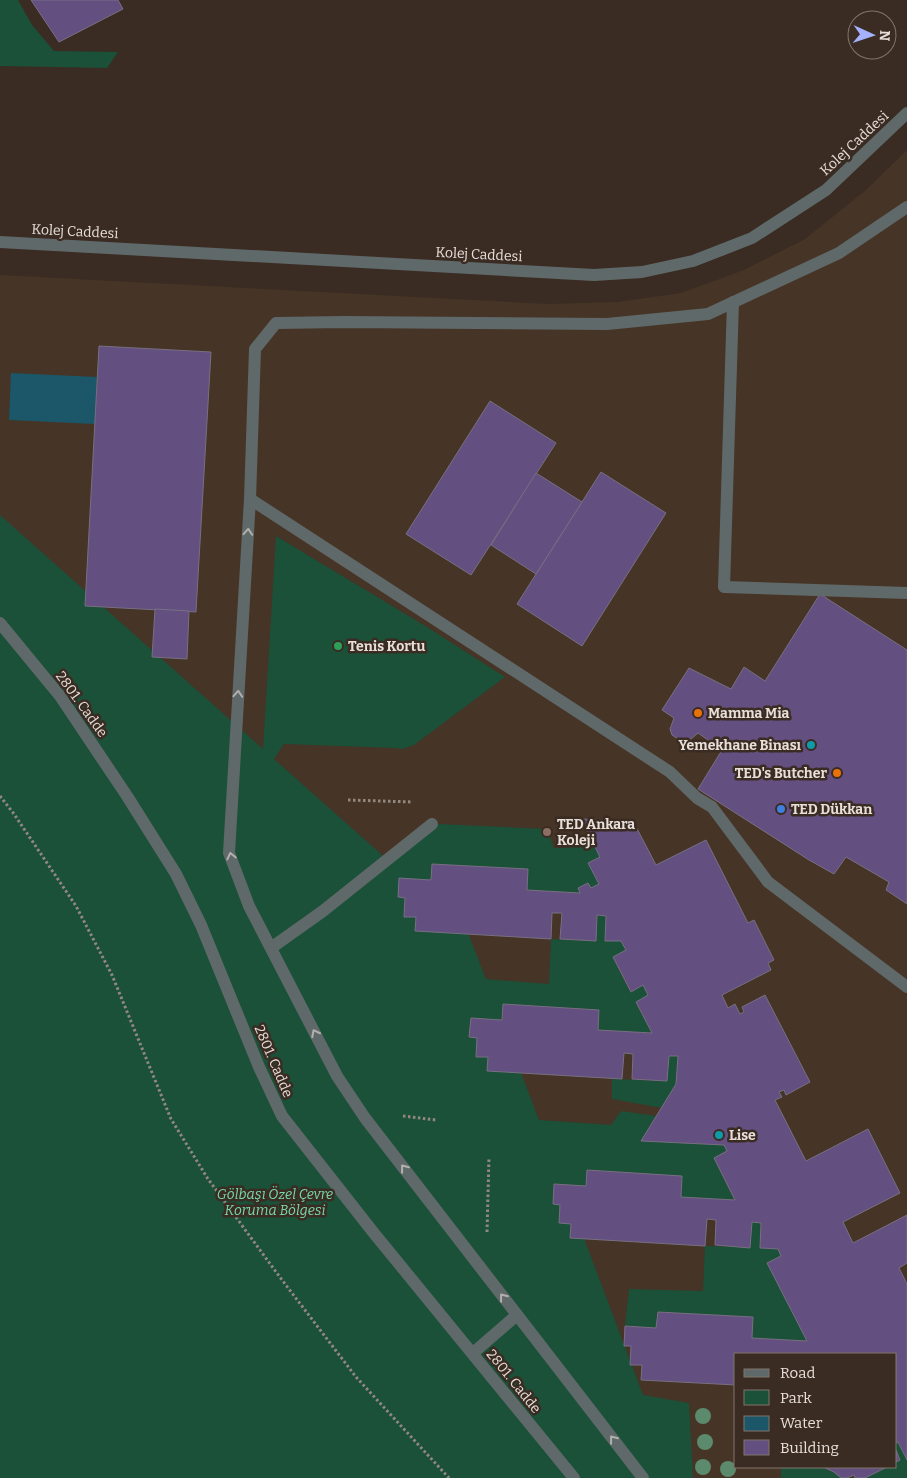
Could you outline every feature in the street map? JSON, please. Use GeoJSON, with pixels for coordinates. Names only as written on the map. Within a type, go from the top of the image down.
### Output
{"type":"FeatureCollection","features":[{"type":"Feature","properties":{"kind":"street","name":"Kolej Caddesi"},"geometry":{"type":"LineString","coordinates":[[0,242],[594,275],[642,272],[693,261],[752,238],[826,190],[907,113]]}},
{"type":"Feature","properties":{"kind":"street"},"geometry":{"type":"LineString","coordinates":[[643,1478],[371,1126],[342,1083],[249,906],[229,853],[250,499],[255,349],[276,323],[607,324],[708,314],[839,253],[907,207]]}},
{"type":"Feature","properties":{"kind":"street"},"geometry":{"type":"LineString","coordinates":[[733,302],[724,587],[907,593]]}},
{"type":"Feature","properties":{"kind":"street"},"geometry":{"type":"LineString","coordinates":[[250,499],[670,772],[697,798],[712,807],[768,882],[907,987]]}},
{"type":"Feature","properties":{"kind":"street","name":"2801. Cadde"},"geometry":{"type":"LineString","coordinates":[[0,623],[60,696],[127,796],[176,874],[201,925],[259,1067],[282,1116],[372,1232],[574,1478]]}},
{"type":"Feature","properties":{"kind":"street"},"geometry":{"type":"LineString","coordinates":[[271,948],[323,911],[432,824]]}},
{"type":"Feature","properties":{"kind":"street"},"geometry":{"type":"LineString","coordinates":[[473,1354],[517,1315]]}},
{"type":"Feature","properties":{"kind":"path"},"geometry":{"type":"LineString","coordinates":[[0,796],[76,906],[112,975],[171,1120],[208,1179],[278,1276],[356,1377],[449,1478]]}},
{"type":"Feature","properties":{"kind":"path"},"geometry":{"type":"LineString","coordinates":[[348,800],[413,802]]}},
{"type":"Feature","properties":{"kind":"path"},"geometry":{"type":"LineString","coordinates":[[403,1116],[436,1120]]}},
{"type":"Feature","properties":{"kind":"path"},"geometry":{"type":"LineString","coordinates":[[487,1232],[489,1157]]}},
{"type":"Feature","properties":{"kind":"shaded area","name":"TED Ankara Koleji"},"geometry":{"type":"Polygon","coordinates":[[[907,150],[907,1478],[595,1478],[0,572],[0,275],[547,304],[618,302],[681,293],[744,270],[805,239],[866,190],[907,150]]]}},
{"type":"Feature","properties":{"kind":"green space"},"geometry":{"type":"Polygon","coordinates":[[[0,0],[18,0],[32,25],[54,51],[118,52],[107,68],[0,66],[0,0]]]}},
{"type":"Feature","properties":{"kind":"green space","name":"Gölbaşı Özel Çevre Koruma Bölgesi"},"geometry":{"type":"Polygon","coordinates":[[[0,515],[263,749],[276,536],[427,627],[505,677],[414,745],[402,749],[284,744],[274,759],[390,862],[439,824],[547,829],[554,848],[580,847],[596,841],[600,857],[588,863],[599,884],[591,888],[588,883],[578,888],[580,893],[527,890],[527,869],[432,864],[431,880],[408,879],[468,933],[486,979],[549,984],[551,939],[595,941],[597,915],[606,916],[605,941],[621,941],[626,950],[613,957],[630,992],[643,985],[648,995],[636,1002],[652,1033],[598,1030],[599,1010],[503,1004],[501,1020],[539,1120],[611,1125],[621,1111],[656,1116],[642,1141],[724,1145],[727,1151],[714,1158],[735,1200],[681,1197],[682,1176],[587,1170],[586,1186],[564,1185],[643,1395],[689,1403],[693,1478],[0,1478],[0,515]]]}},
{"type":"Feature","properties":{"kind":"green space"},"geometry":{"type":"Polygon","coordinates":[[[669,1056],[678,1056],[676,1084],[662,1108],[612,1099],[612,1079],[667,1081],[669,1056]]]}},
{"type":"Feature","properties":{"kind":"green space"},"geometry":{"type":"Polygon","coordinates":[[[752,1222],[761,1223],[760,1248],[778,1249],[781,1256],[768,1264],[807,1341],[752,1338],[753,1317],[658,1312],[656,1328],[625,1326],[629,1289],[703,1291],[705,1246],[750,1247],[752,1222]]]}},
{"type":"Feature","properties":{"kind":"green space"},"geometry":{"type":"Polygon","coordinates":[[[897,1442],[907,1460],[907,1478],[865,1478],[885,1468],[897,1468],[897,1461],[900,1459],[897,1452],[897,1442]]]}},
{"type":"Feature","properties":{"kind":"green space"},"geometry":{"type":"Polygon","coordinates":[[[781,1468],[823,1468],[841,1478],[781,1478],[781,1468]]]}},
{"type":"Feature","properties":{"kind":"water"},"geometry":{"type":"Polygon","coordinates":[[[11,373],[97,377],[95,424],[9,420],[11,373]]]}},
{"type":"Feature","properties":{"kind":"building"},"geometry":{"type":"Polygon","coordinates":[[[31,0],[118,0],[123,9],[59,42],[31,0]]]}},
{"type":"Feature","properties":{"kind":"building"},"geometry":{"type":"Polygon","coordinates":[[[99,346],[211,352],[196,612],[85,606],[99,346]]]}},
{"type":"Feature","properties":{"kind":"building"},"geometry":{"type":"Polygon","coordinates":[[[490,401],[556,443],[471,575],[406,534],[490,401]]]}},
{"type":"Feature","properties":{"kind":"building"},"geometry":{"type":"Polygon","coordinates":[[[601,472],[666,513],[582,646],[517,604],[601,472]]]}},
{"type":"Feature","properties":{"kind":"building"},"geometry":{"type":"Polygon","coordinates":[[[536,473],[582,502],[536,574],[491,545],[536,473]]]}},
{"type":"Feature","properties":{"kind":"building","name":"Yemekhane Binası"},"geometry":{"type":"Polygon","coordinates":[[[820,594],[907,650],[907,904],[886,890],[889,882],[846,857],[834,874],[698,789],[722,750],[698,733],[691,739],[685,740],[678,739],[672,735],[670,729],[674,718],[662,710],[689,668],[731,689],[744,667],[765,681],[820,594]]]}},
{"type":"Feature","properties":{"kind":"building"},"geometry":{"type":"Polygon","coordinates":[[[155,609],[189,611],[187,659],[152,657],[155,609]]]}},
{"type":"Feature","properties":{"kind":"building","name":"Lise"},"geometry":{"type":"Polygon","coordinates":[[[581,819],[633,821],[656,865],[706,840],[748,923],[754,920],[774,960],[768,963],[771,970],[722,995],[728,1008],[735,1004],[740,1014],[744,1012],[742,1007],[765,995],[810,1082],[786,1095],[784,1090],[779,1092],[782,1097],[775,1100],[806,1161],[868,1129],[900,1193],[843,1222],[853,1243],[907,1215],[907,1263],[899,1268],[907,1284],[907,1460],[897,1442],[897,1353],[734,1353],[734,1385],[641,1380],[642,1365],[630,1365],[631,1346],[624,1346],[625,1326],[656,1328],[658,1312],[753,1317],[752,1338],[807,1341],[767,1263],[781,1256],[778,1249],[760,1248],[761,1223],[752,1222],[750,1248],[715,1245],[716,1220],[707,1219],[705,1246],[570,1238],[571,1224],[559,1223],[560,1205],[553,1204],[554,1184],[586,1186],[587,1170],[682,1176],[681,1197],[735,1200],[714,1158],[727,1151],[724,1145],[641,1141],[676,1084],[678,1056],[669,1056],[667,1081],[632,1079],[633,1054],[624,1053],[622,1079],[487,1071],[488,1057],[476,1057],[477,1038],[469,1037],[471,1018],[502,1020],[503,1004],[599,1010],[598,1030],[652,1033],[636,1002],[648,995],[643,985],[631,992],[613,957],[626,950],[621,941],[605,941],[606,916],[597,915],[596,941],[560,939],[562,913],[552,913],[551,939],[415,931],[416,917],[404,917],[405,898],[398,897],[399,878],[431,880],[432,864],[528,869],[527,890],[580,893],[578,888],[588,883],[591,888],[599,884],[588,863],[600,857],[581,819]]]}},
{"type":"Feature","properties":{"kind":"building"},"geometry":{"type":"Polygon","coordinates":[[[825,1468],[885,1468],[865,1478],[855,1478],[854,1475],[841,1478],[825,1468]]]}},
{"type":"Feature","properties":{"kind":"place","name":"Tenis Kortu"},"geometry":{"type":"Point","coordinates":[338,646]}},
{"type":"Feature","properties":{"kind":"place","name":"Mamma Mia"},"geometry":{"type":"Point","coordinates":[698,713]}},
{"type":"Feature","properties":{"kind":"place","name":"Yemekhane Binası"},"geometry":{"type":"Point","coordinates":[811,745]}},
{"type":"Feature","properties":{"kind":"place","name":"TED's Butcher"},"geometry":{"type":"Point","coordinates":[837,773]}},
{"type":"Feature","properties":{"kind":"place","name":"TED Dükkan"},"geometry":{"type":"Point","coordinates":[781,809]}},
{"type":"Feature","properties":{"kind":"place","name":"TED Ankara Koleji"},"geometry":{"type":"Point","coordinates":[547,832]}},
{"type":"Feature","properties":{"kind":"place","name":"Lise"},"geometry":{"type":"Point","coordinates":[719,1135]}}]}
